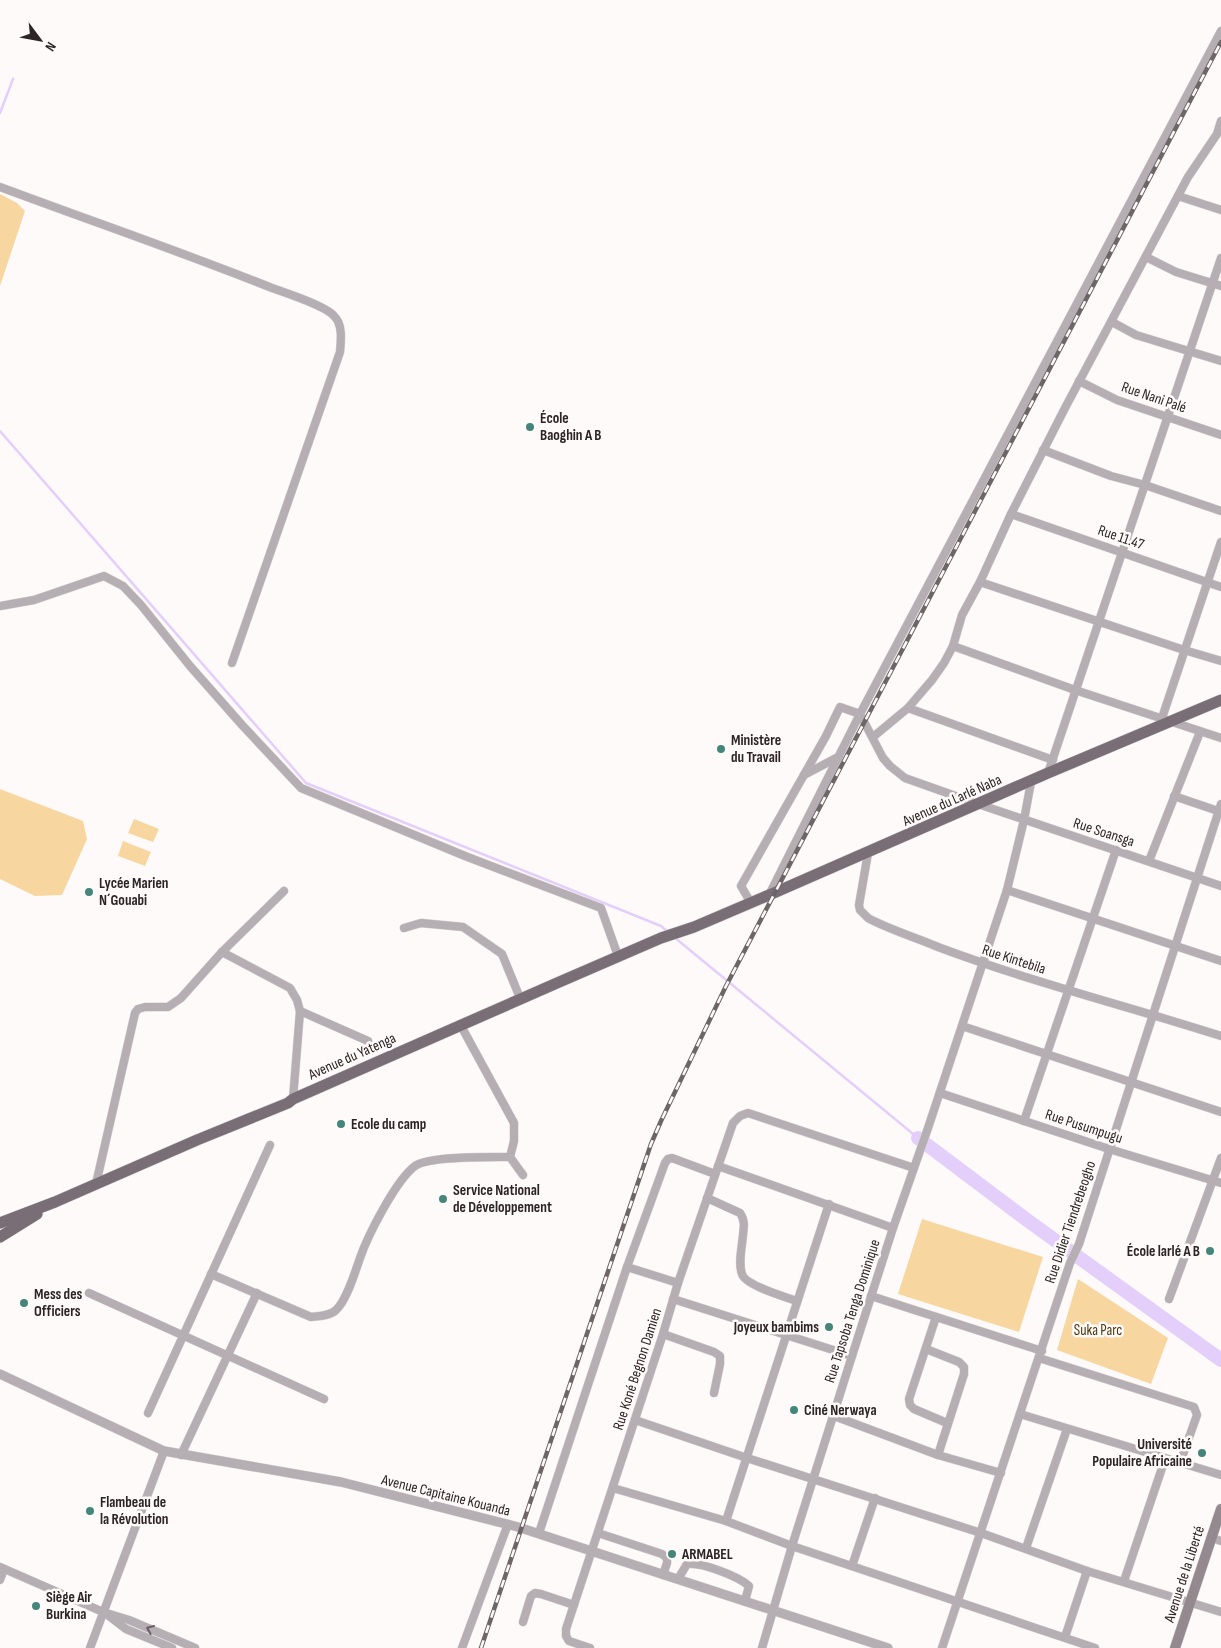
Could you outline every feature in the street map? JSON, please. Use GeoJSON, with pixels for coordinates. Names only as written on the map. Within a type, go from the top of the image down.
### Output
{"type":"FeatureCollection","features":[{"type":"Feature","properties":{"kind":"main road","name":"Avenue du Larlé Naba"},"geometry":{"type":"LineString","coordinates":[[662,938],[751,903],[1123,743],[1167,720],[1221,700]]}},
{"type":"Feature","properties":{"kind":"main road","name":"Avenue du Yatenga"},"geometry":{"type":"LineString","coordinates":[[0,1223],[55,1202],[288,1103],[293,1099],[460,1024],[662,938]]}},
{"type":"Feature","properties":{"kind":"main road","name":"Avenue du Yatenga"},"geometry":{"type":"LineString","coordinates":[[0,1237],[55,1202]]}},
{"type":"Feature","properties":{"kind":"main road","name":"Avenue de la Liberté"},"geometry":{"type":"LineString","coordinates":[[1175,1648],[1190,1602],[1216,1539],[1221,1510]]}},
{"type":"Feature","properties":{"kind":"street"},"geometry":{"type":"LineString","coordinates":[[769,895],[860,714],[1221,31]]}},
{"type":"Feature","properties":{"kind":"street"},"geometry":{"type":"LineString","coordinates":[[873,737],[908,708],[944,663],[953,646],[962,615],[980,582],[1011,514],[1079,381],[1192,170],[1219,134],[1221,121]]}},
{"type":"Feature","properties":{"kind":"street"},"geometry":{"type":"LineString","coordinates":[[0,188],[138,236],[319,306],[335,316],[341,333],[340,352],[232,663]]}},
{"type":"Feature","properties":{"kind":"street"},"geometry":{"type":"LineString","coordinates":[[1178,196],[1221,210]]}},
{"type":"Feature","properties":{"kind":"street"},"geometry":{"type":"LineString","coordinates":[[1146,257],[1176,272],[1217,285]]}},
{"type":"Feature","properties":{"kind":"street"},"geometry":{"type":"LineString","coordinates":[[1048,774],[1190,350],[1217,285],[1221,258]]}},
{"type":"Feature","properties":{"kind":"street"},"geometry":{"type":"LineString","coordinates":[[1112,322],[1136,335],[1221,361]]}},
{"type":"Feature","properties":{"kind":"street","name":"Rue Nani Palé"},"geometry":{"type":"LineString","coordinates":[[1079,381],[1118,400],[1221,435]]}},
{"type":"Feature","properties":{"kind":"street"},"geometry":{"type":"LineString","coordinates":[[1044,450],[1111,476],[1145,485],[1221,512]]}},
{"type":"Feature","properties":{"kind":"street","name":"Rue 11.47"},"geometry":{"type":"LineString","coordinates":[[1011,514],[1221,587]]}},
{"type":"Feature","properties":{"kind":"street"},"geometry":{"type":"LineString","coordinates":[[1167,720],[1184,650],[1221,542]]}},
{"type":"Feature","properties":{"kind":"street"},"geometry":{"type":"LineString","coordinates":[[0,606],[34,600],[104,576],[123,586],[141,605],[190,666],[301,788],[388,825],[601,908],[618,956]]}},
{"type":"Feature","properties":{"kind":"street"},"geometry":{"type":"LineString","coordinates":[[980,582],[1221,661]]}},
{"type":"Feature","properties":{"kind":"street"},"geometry":{"type":"LineString","coordinates":[[953,646],[1075,690],[1221,738]]}},
{"type":"Feature","properties":{"kind":"street"},"geometry":{"type":"LineString","coordinates":[[751,903],[741,886],[826,736],[840,707],[860,714]]}},
{"type":"Feature","properties":{"kind":"street"},"geometry":{"type":"LineString","coordinates":[[908,708],[1053,760]]}},
{"type":"Feature","properties":{"kind":"street","name":"Rue Soansga"},"geometry":{"type":"LineString","coordinates":[[860,714],[883,758],[898,774],[905,778],[1221,886]]}},
{"type":"Feature","properties":{"kind":"street"},"geometry":{"type":"LineString","coordinates":[[1149,861],[1200,732]]}},
{"type":"Feature","properties":{"kind":"street"},"geometry":{"type":"LineString","coordinates":[[803,776],[838,758]]}},
{"type":"Feature","properties":{"kind":"street","name":"Rue Tapsoba Tenga Dominique"},"geometry":{"type":"LineString","coordinates":[[762,1648],[812,1479],[834,1416],[871,1296],[1007,890],[1024,820],[1030,782]]}},
{"type":"Feature","properties":{"kind":"street"},"geometry":{"type":"LineString","coordinates":[[1174,796],[1220,809]]}},
{"type":"Feature","properties":{"kind":"street","name":"Rue Didier Tiendrebeogho"},"geometry":{"type":"LineString","coordinates":[[942,1648],[1070,1263],[1079,1244],[1220,809]]}},
{"type":"Feature","properties":{"kind":"street"},"geometry":{"type":"LineString","coordinates":[[1024,1121],[1116,850]]}},
{"type":"Feature","properties":{"kind":"street","name":"Rue Kintebila"},"geometry":{"type":"LineString","coordinates":[[868,853],[859,904],[863,914],[878,923],[982,964],[1069,992],[1152,1014],[1221,1036]]}},
{"type":"Feature","properties":{"kind":"street"},"geometry":{"type":"LineString","coordinates":[[1007,890],[1221,961]]}},
{"type":"Feature","properties":{"kind":"street"},"geometry":{"type":"LineString","coordinates":[[96,1184],[134,1013],[138,1009],[145,1007],[168,1007],[181,998],[222,952],[284,891]]}},
{"type":"Feature","properties":{"kind":"street"},"geometry":{"type":"LineString","coordinates":[[404,928],[422,923],[463,927],[502,954],[520,998]]}},
{"type":"Feature","properties":{"kind":"street"},"geometry":{"type":"LineString","coordinates":[[222,952],[290,988],[297,1000],[300,1011],[293,1099]]}},
{"type":"Feature","properties":{"kind":"street"},"geometry":{"type":"LineString","coordinates":[[300,1011],[368,1042]]}},
{"type":"Feature","properties":{"kind":"street"},"geometry":{"type":"LineString","coordinates":[[460,1024],[514,1123],[514,1140],[510,1157],[523,1175]]}},
{"type":"Feature","properties":{"kind":"street"},"geometry":{"type":"LineString","coordinates":[[962,1026],[1221,1112]]}},
{"type":"Feature","properties":{"kind":"street","name":"Rue Pusumpugu"},"geometry":{"type":"LineString","coordinates":[[940,1093],[1109,1149],[1217,1182]]}},
{"type":"Feature","properties":{"kind":"street","name":"Rue Koné Begnon Damien"},"geometry":{"type":"LineString","coordinates":[[590,1648],[568,1641],[566,1629],[678,1283],[734,1123],[740,1116],[748,1112],[914,1168]]}},
{"type":"Feature","properties":{"kind":"street"},"geometry":{"type":"LineString","coordinates":[[148,1413],[270,1145]]}},
{"type":"Feature","properties":{"kind":"street"},"geometry":{"type":"LineString","coordinates":[[211,1274],[311,1317],[323,1316],[336,1311],[347,1292],[362,1251],[395,1188],[415,1166],[428,1161],[472,1156],[510,1157]]}},
{"type":"Feature","properties":{"kind":"street"},"geometry":{"type":"LineString","coordinates":[[539,1533],[626,1267],[667,1161],[672,1158],[717,1170],[829,1204],[894,1228]]}},
{"type":"Feature","properties":{"kind":"street"},"geometry":{"type":"LineString","coordinates":[[1169,1299],[1217,1182],[1221,1158]]}},
{"type":"Feature","properties":{"kind":"street"},"geometry":{"type":"LineString","coordinates":[[708,1198],[740,1213],[743,1217],[742,1276],[748,1282],[797,1301]]}},
{"type":"Feature","properties":{"kind":"street"},"geometry":{"type":"LineString","coordinates":[[726,1521],[829,1204]]}},
{"type":"Feature","properties":{"kind":"street"},"geometry":{"type":"LineString","coordinates":[[626,1267],[678,1283]]}},
{"type":"Feature","properties":{"kind":"street"},"geometry":{"type":"LineString","coordinates":[[89,1293],[324,1399]]}},
{"type":"Feature","properties":{"kind":"street"},"geometry":{"type":"LineString","coordinates":[[181,1455],[257,1293]]}},
{"type":"Feature","properties":{"kind":"street"},"geometry":{"type":"LineString","coordinates":[[871,1296],[1194,1406],[1197,1415],[1180,1464]]}},
{"type":"Feature","properties":{"kind":"street"},"geometry":{"type":"LineString","coordinates":[[673,1299],[852,1356]]}},
{"type":"Feature","properties":{"kind":"street"},"geometry":{"type":"LineString","coordinates":[[936,1317],[909,1399],[910,1405],[914,1409],[947,1423]]}},
{"type":"Feature","properties":{"kind":"street"},"geometry":{"type":"LineString","coordinates":[[663,1334],[714,1352],[720,1356],[714,1392]]}},
{"type":"Feature","properties":{"kind":"street"},"geometry":{"type":"LineString","coordinates":[[926,1349],[959,1362],[964,1367],[964,1374],[938,1455]]}},
{"type":"Feature","properties":{"kind":"street","name":"Avenue Capitaine Kouanda"},"geometry":{"type":"LineString","coordinates":[[0,1374],[164,1451],[341,1482],[508,1524],[888,1648]]}},
{"type":"Feature","properties":{"kind":"street"},"geometry":{"type":"LineString","coordinates":[[1020,1414],[1221,1475]]}},
{"type":"Feature","properties":{"kind":"street"},"geometry":{"type":"LineString","coordinates":[[834,1416],[938,1455],[1001,1473]]}},
{"type":"Feature","properties":{"kind":"street"},"geometry":{"type":"LineString","coordinates":[[635,1420],[981,1533],[1086,1570],[1221,1612]]}},
{"type":"Feature","properties":{"kind":"street"},"geometry":{"type":"LineString","coordinates":[[1026,1548],[1067,1429]]}},
{"type":"Feature","properties":{"kind":"street"},"geometry":{"type":"LineString","coordinates":[[90,1648],[164,1451]]}},
{"type":"Feature","properties":{"kind":"street"},"geometry":{"type":"LineString","coordinates":[[1124,1581],[1165,1459]]}},
{"type":"Feature","properties":{"kind":"street"},"geometry":{"type":"LineString","coordinates":[[613,1488],[726,1521],[792,1546],[1095,1648]]}},
{"type":"Feature","properties":{"kind":"street"},"geometry":{"type":"LineString","coordinates":[[852,1566],[875,1498]]}},
{"type":"Feature","properties":{"kind":"street"},"geometry":{"type":"LineString","coordinates":[[462,1648],[508,1524]]}},
{"type":"Feature","properties":{"kind":"street"},"geometry":{"type":"LineString","coordinates":[[598,1533],[662,1554],[667,1558],[663,1575]]}},
{"type":"Feature","properties":{"kind":"street"},"geometry":{"type":"LineString","coordinates":[[678,1579],[687,1564],[695,1563],[733,1576],[749,1586],[745,1601]]}},
{"type":"Feature","properties":{"kind":"street"},"geometry":{"type":"LineString","coordinates":[[0,1580],[2,1568],[103,1612],[129,1620],[195,1648]]}},
{"type":"Feature","properties":{"kind":"street"},"geometry":{"type":"LineString","coordinates":[[1065,1637],[1086,1570]]}},
{"type":"Feature","properties":{"kind":"street"},"geometry":{"type":"LineString","coordinates":[[523,1622],[531,1596],[535,1593],[574,1605]]}},
{"type":"Feature","properties":{"kind":"street"},"geometry":{"type":"LineString","coordinates":[[103,1612],[126,1628],[172,1648]]}},
{"type":"Feature","properties":{"kind":"green space"},"geometry":{"type":"Polygon","coordinates":[[[0,194],[17,203],[25,211],[0,286],[0,194]]]}},
{"type":"Feature","properties":{"kind":"green space"},"geometry":{"type":"Polygon","coordinates":[[[0,789],[83,821],[87,839],[62,895],[35,896],[0,879],[0,789]]]}},
{"type":"Feature","properties":{"kind":"green space"},"geometry":{"type":"Polygon","coordinates":[[[134,819],[159,829],[153,842],[128,833],[134,819]]]}},
{"type":"Feature","properties":{"kind":"green space"},"geometry":{"type":"Polygon","coordinates":[[[123,841],[151,852],[145,866],[118,856],[123,841]]]}},
{"type":"Feature","properties":{"kind":"green space"},"geometry":{"type":"Polygon","coordinates":[[[922,1219],[1043,1257],[1019,1332],[898,1294],[922,1219]]]}},
{"type":"Feature","properties":{"kind":"green space","name":"Suka Parc"},"geometry":{"type":"Polygon","coordinates":[[[1078,1279],[1168,1338],[1151,1384],[1057,1350],[1078,1279]]]}},
{"type":"Feature","properties":{"kind":"waterway"},"geometry":{"type":"LineString","coordinates":[[0,113],[13,79]]}},
{"type":"Feature","properties":{"kind":"waterway"},"geometry":{"type":"LineString","coordinates":[[0,431],[306,783],[661,926],[668,932]]}},
{"type":"Feature","properties":{"kind":"waterway"},"geometry":{"type":"LineString","coordinates":[[674,937],[918,1138]]}},
{"type":"Feature","properties":{"kind":"waterway"},"geometry":{"type":"LineString","coordinates":[[918,1138],[1027,1220],[1221,1360]]}},
{"type":"Feature","properties":{"kind":"railway"},"geometry":{"type":"LineString","coordinates":[[481,1648],[651,1144],[661,1121],[726,986],[1221,42]]}},
{"type":"Feature","properties":{"kind":"place","name":"École Baoghin A B"},"geometry":{"type":"Point","coordinates":[530,427]}},
{"type":"Feature","properties":{"kind":"place","name":"Ministère du Travail"},"geometry":{"type":"Point","coordinates":[721,749]}},
{"type":"Feature","properties":{"kind":"place","name":"Lycée Marien N´Gouabi"},"geometry":{"type":"Point","coordinates":[89,892]}},
{"type":"Feature","properties":{"kind":"place","name":"Ecole du camp"},"geometry":{"type":"Point","coordinates":[341,1124]}},
{"type":"Feature","properties":{"kind":"place","name":"Service National de Développement"},"geometry":{"type":"Point","coordinates":[443,1199]}},
{"type":"Feature","properties":{"kind":"place","name":"École larlé A B"},"geometry":{"type":"Point","coordinates":[1210,1251]}},
{"type":"Feature","properties":{"kind":"place","name":"Mess des Officiers"},"geometry":{"type":"Point","coordinates":[24,1303]}},
{"type":"Feature","properties":{"kind":"place","name":"Joyeux bambims"},"geometry":{"type":"Point","coordinates":[829,1327]}},
{"type":"Feature","properties":{"kind":"place","name":"Ciné Nerwaya"},"geometry":{"type":"Point","coordinates":[794,1410]}},
{"type":"Feature","properties":{"kind":"place","name":"Université Populaire Africaine"},"geometry":{"type":"Point","coordinates":[1202,1453]}},
{"type":"Feature","properties":{"kind":"place","name":"Flambeau de la Révolution"},"geometry":{"type":"Point","coordinates":[90,1511]}},
{"type":"Feature","properties":{"kind":"place","name":"ARMABEL"},"geometry":{"type":"Point","coordinates":[672,1554]}},
{"type":"Feature","properties":{"kind":"place","name":"Siège Air Burkina"},"geometry":{"type":"Point","coordinates":[36,1606]}}]}
